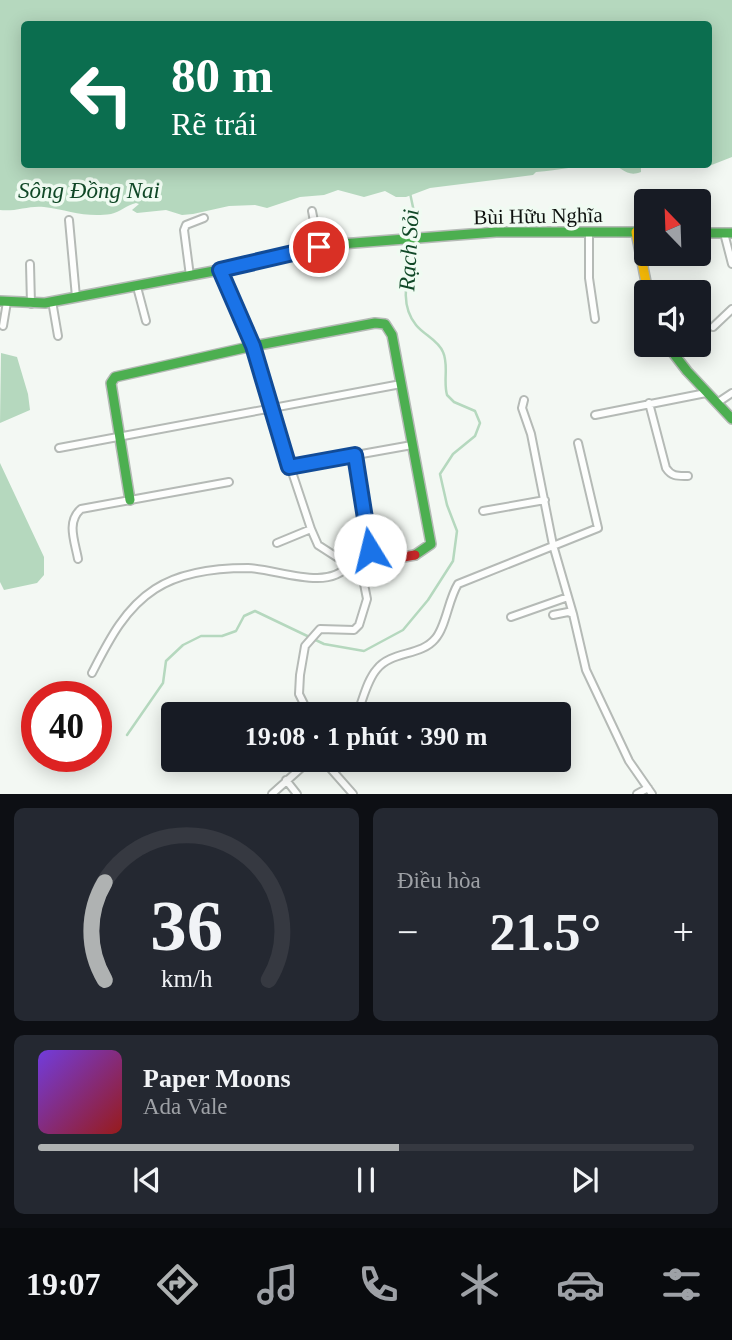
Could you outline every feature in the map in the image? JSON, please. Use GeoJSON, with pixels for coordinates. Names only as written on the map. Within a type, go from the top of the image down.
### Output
{"type":"FeatureCollection","features":[{"type":"Feature","properties":{"kind":"main road","name":"Bùi Hữu Nghĩa"},"geometry":{"type":"LineString","coordinates":[[3,302],[31,304],[137,287],[319,247],[496,233],[634,232]]}},
{"type":"Feature","properties":{"kind":"main road"},"geometry":{"type":"LineString","coordinates":[[130,500],[111,383],[115,377],[253,346],[375,323],[385,324],[392,335],[431,544],[427,551],[380,561],[374,557],[370,550],[355,455]]}},
{"type":"Feature","properties":{"kind":"main road"},"geometry":{"type":"LineString","coordinates":[[677,357],[706,393],[732,419]]}},
{"type":"Feature","properties":{"kind":"street"},"geometry":{"type":"LineString","coordinates":[[312,211],[319,247]]}},
{"type":"Feature","properties":{"kind":"street"},"geometry":{"type":"LineString","coordinates":[[190,276],[184,230],[191,222],[204,218]]}},
{"type":"Feature","properties":{"kind":"street"},"geometry":{"type":"LineString","coordinates":[[69,220],[76,297]]}},
{"type":"Feature","properties":{"kind":"street"},"geometry":{"type":"LineString","coordinates":[[589,232],[589,278],[596,319]]}},
{"type":"Feature","properties":{"kind":"street"},"geometry":{"type":"LineString","coordinates":[[728,233],[732,264]]}},
{"type":"Feature","properties":{"kind":"street"},"geometry":{"type":"LineString","coordinates":[[30,264],[31,304]]}},
{"type":"Feature","properties":{"kind":"street"},"geometry":{"type":"LineString","coordinates":[[220,270],[253,346],[289,467],[318,545],[342,559],[363,579],[367,599],[359,625],[354,630],[324,628],[314,632],[305,646],[299,694],[302,702]]}},
{"type":"Feature","properties":{"kind":"street"},"geometry":{"type":"LineString","coordinates":[[137,287],[146,321]]}},
{"type":"Feature","properties":{"kind":"street"},"geometry":{"type":"LineString","coordinates":[[52,301],[58,336]]}},
{"type":"Feature","properties":{"kind":"street"},"geometry":{"type":"LineString","coordinates":[[3,302],[3,326]]}},
{"type":"Feature","properties":{"kind":"street"},"geometry":{"type":"LineString","coordinates":[[713,327],[732,309]]}},
{"type":"Feature","properties":{"kind":"street"},"geometry":{"type":"LineString","coordinates":[[60,448],[401,384]]}},
{"type":"Feature","properties":{"kind":"street"},"geometry":{"type":"LineString","coordinates":[[595,415],[706,393]]}},
{"type":"Feature","properties":{"kind":"street"},"geometry":{"type":"LineString","coordinates":[[717,403],[732,393]]}},
{"type":"Feature","properties":{"kind":"street"},"geometry":{"type":"LineString","coordinates":[[524,400],[522,408],[531,434],[553,545],[586,670],[629,761],[650,791],[637,794]]}},
{"type":"Feature","properties":{"kind":"street"},"geometry":{"type":"LineString","coordinates":[[649,403],[666,468],[670,474],[688,476]]}},
{"type":"Feature","properties":{"kind":"street"},"geometry":{"type":"LineString","coordinates":[[362,702],[376,669],[387,660],[434,641],[458,584],[598,528],[578,443]]}},
{"type":"Feature","properties":{"kind":"street"},"geometry":{"type":"LineString","coordinates":[[289,467],[412,445]]}},
{"type":"Feature","properties":{"kind":"street"},"geometry":{"type":"LineString","coordinates":[[78,559],[72,524],[77,512],[85,508],[229,482]]}},
{"type":"Feature","properties":{"kind":"street"},"geometry":{"type":"LineString","coordinates":[[483,511],[545,500]]}},
{"type":"Feature","properties":{"kind":"street"},"geometry":{"type":"LineString","coordinates":[[277,542],[311,529]]}},
{"type":"Feature","properties":{"kind":"street"},"geometry":{"type":"LineString","coordinates":[[92,673],[118,625],[131,611],[156,588],[184,575],[247,568],[329,578],[344,571],[349,565]]}},
{"type":"Feature","properties":{"kind":"street"},"geometry":{"type":"LineString","coordinates":[[363,579],[386,577]]}},
{"type":"Feature","properties":{"kind":"street"},"geometry":{"type":"LineString","coordinates":[[511,617],[568,597]]}},
{"type":"Feature","properties":{"kind":"street"},"geometry":{"type":"LineString","coordinates":[[553,615],[568,612],[573,614]]}},
{"type":"Feature","properties":{"kind":"street"},"geometry":{"type":"LineString","coordinates":[[272,794],[296,772]]}},
{"type":"Feature","properties":{"kind":"street"},"geometry":{"type":"LineString","coordinates":[[334,772],[353,794]]}},
{"type":"Feature","properties":{"kind":"street"},"geometry":{"type":"LineString","coordinates":[[286,780],[297,794]]}},
{"type":"Feature","properties":{"kind":"water","name":"Sông Đồng Nai"},"geometry":{"type":"Polygon","coordinates":[[[0,0],[732,0],[732,157],[712,165],[712,21],[21,21],[21,168],[567,168],[430,188],[406,197],[396,197],[385,191],[364,197],[338,190],[324,195],[300,197],[267,208],[255,205],[229,206],[182,215],[166,210],[137,213],[132,210],[139,204],[136,203],[114,213],[102,215],[39,207],[0,210],[0,0]]]}},
{"type":"Feature","properties":{"kind":"water","name":"Sông Đồng Nai"},"geometry":{"type":"Polygon","coordinates":[[[618,168],[641,168],[641,172],[628,173],[618,168]]]}},
{"type":"Feature","properties":{"kind":"water"},"geometry":{"type":"Polygon","coordinates":[[[1,353],[17,357],[30,410],[0,423],[1,353]]]}},
{"type":"Feature","properties":{"kind":"water"},"geometry":{"type":"Polygon","coordinates":[[[0,463],[44,557],[44,575],[37,583],[4,590],[0,582],[0,463]]]}},
{"type":"Feature","properties":{"kind":"waterway","name":"Rạch Sỏi"},"geometry":{"type":"LineString","coordinates":[[410,193],[414,212],[414,235]]}},
{"type":"Feature","properties":{"kind":"waterway","name":"Rạch Sỏi"},"geometry":{"type":"LineString","coordinates":[[127,735],[163,683],[166,661],[183,645],[201,636],[222,636],[236,631],[244,616],[255,611],[324,644],[364,651],[403,630],[428,600],[453,561],[457,531],[447,505],[440,474],[453,454],[475,436],[480,423],[475,411],[454,402],[447,395],[443,352],[438,344],[416,325],[410,315],[406,284],[414,241]]}},
{"type":"Feature","properties":{"kind":"traffic: fast"},"geometry":{"type":"LineString","coordinates":[[0,301],[45,303],[235,267],[328,245],[496,232],[634,232]]}},
{"type":"Feature","properties":{"kind":"traffic: fast"},"geometry":{"type":"LineString","coordinates":[[711,233],[732,233]]}},
{"type":"Feature","properties":{"kind":"traffic: fast"},"geometry":{"type":"LineString","coordinates":[[130,500],[111,383],[115,377],[253,346],[375,323],[385,324],[392,335],[431,544],[415,555]]}},
{"type":"Feature","properties":{"kind":"traffic: fast"},"geometry":{"type":"LineString","coordinates":[[676,357],[732,419]]}},
{"type":"Feature","properties":{"kind":"traffic: slow"},"geometry":{"type":"LineString","coordinates":[[643,266],[646,280]]}},
{"type":"Feature","properties":{"kind":"traffic: jam"},"geometry":{"type":"LineString","coordinates":[[355,455],[370,549],[374,557],[380,561],[415,555]]}},
{"type":"Feature","properties":{"kind":"route"},"geometry":{"type":"LineString","coordinates":[[319,247],[220,270],[253,346],[289,467],[355,455],[370,550]]}}]}
